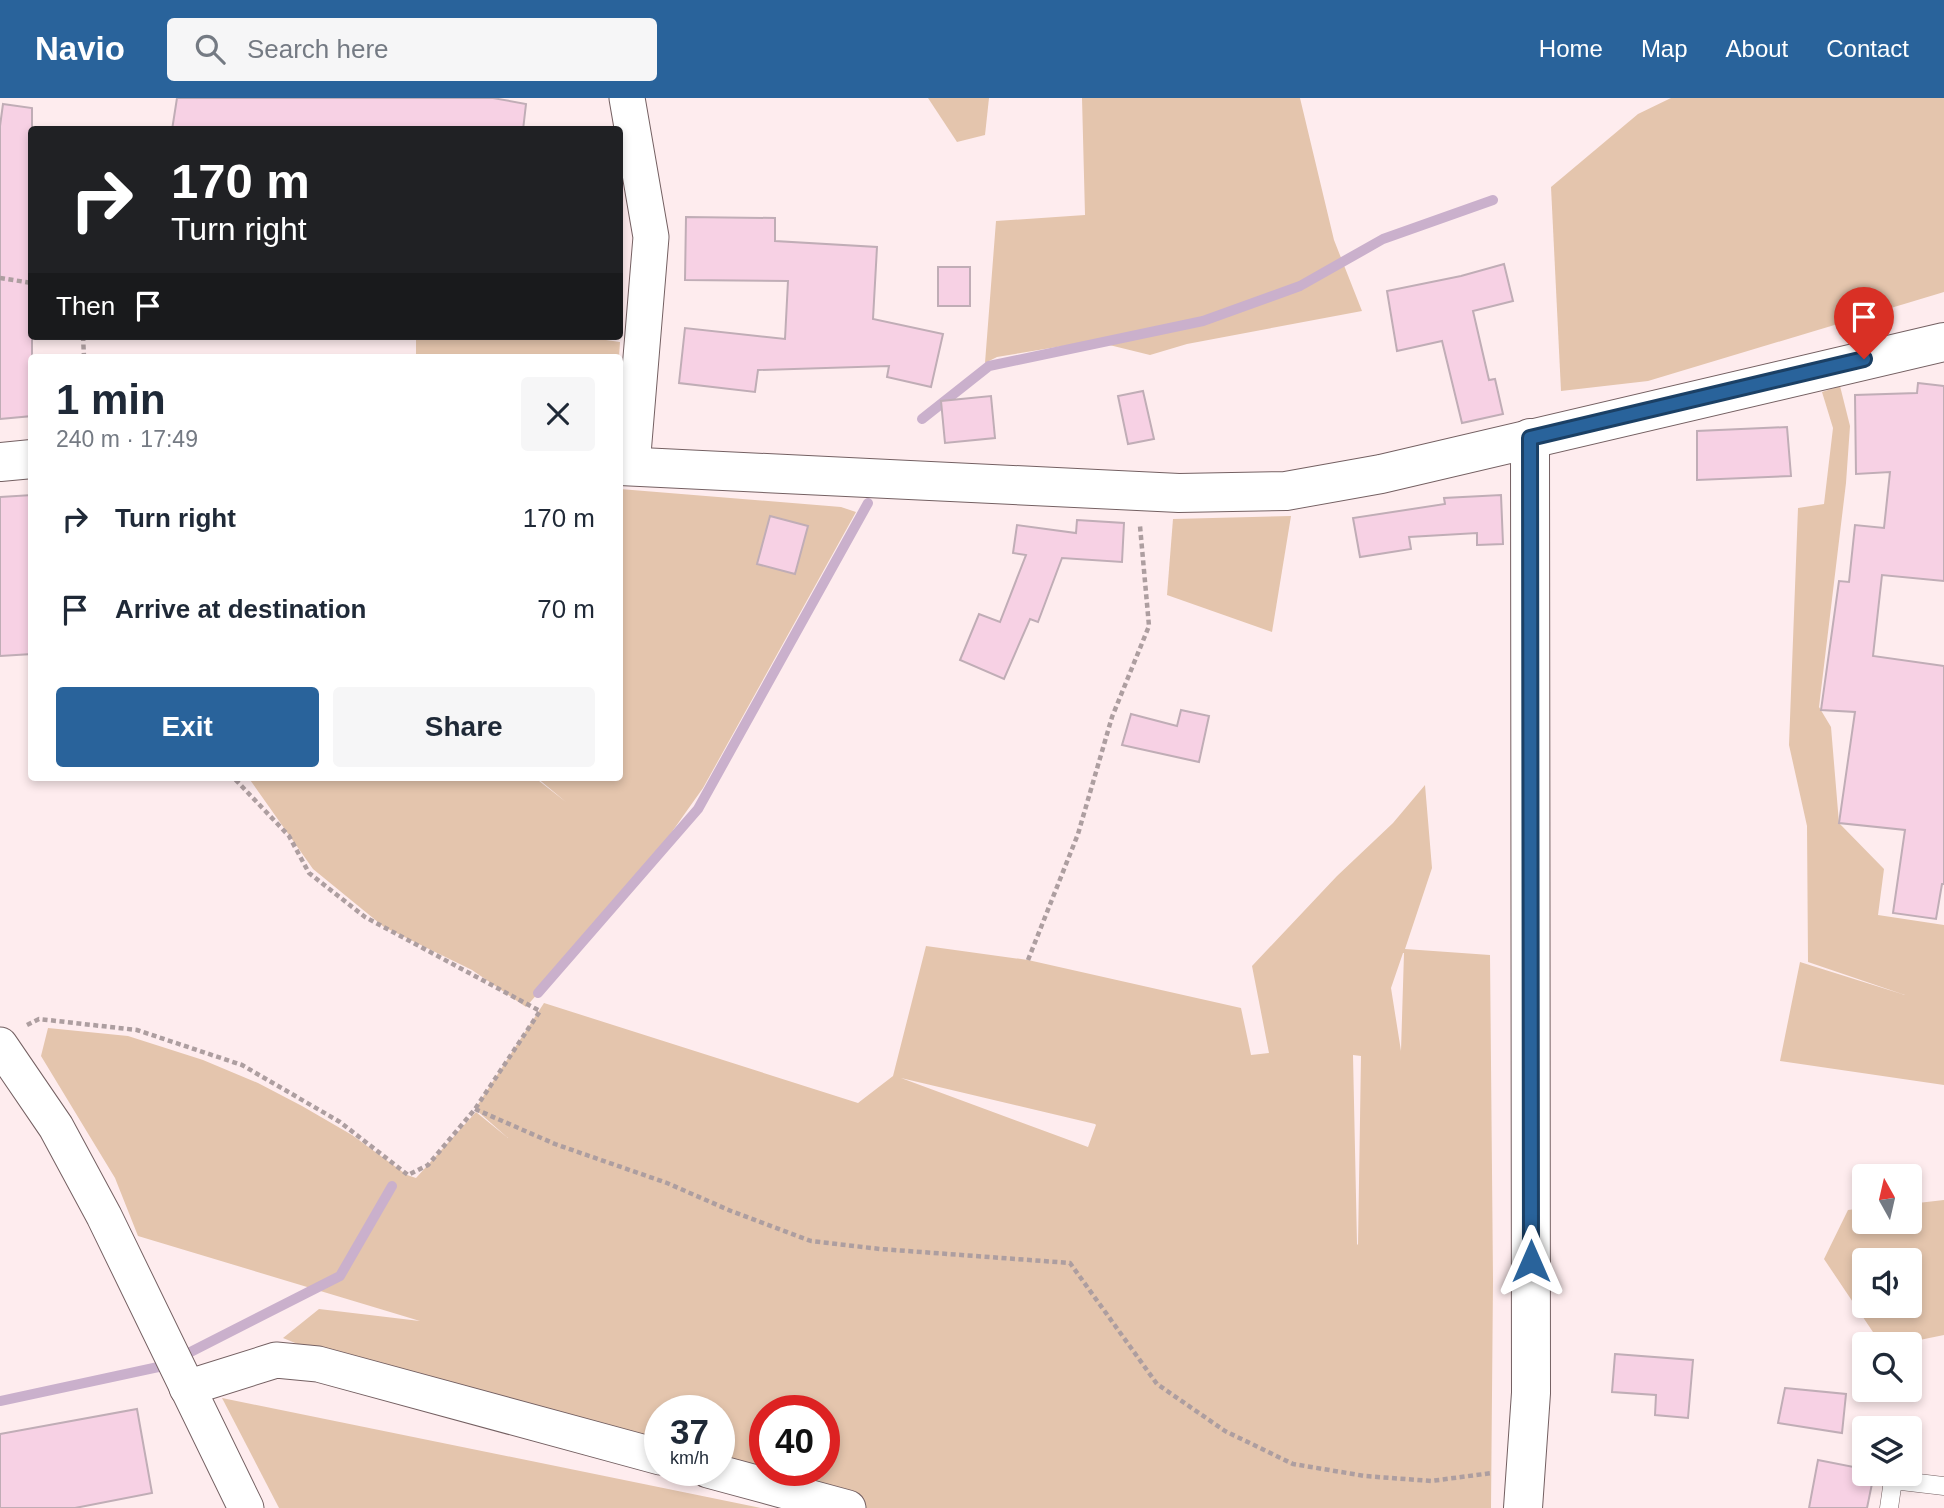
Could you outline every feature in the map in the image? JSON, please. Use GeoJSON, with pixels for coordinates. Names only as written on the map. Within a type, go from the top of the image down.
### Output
{"type":"FeatureCollection","features":[{"type":"Feature","properties":{"kind":"street"},"geometry":{"type":"LineString","coordinates":[[627,98],[652,237],[626,466],[1179,493],[1286,491],[1381,474],[1944,342]]}},
{"type":"Feature","properties":{"kind":"street"},"geometry":{"type":"LineString","coordinates":[[1523,1508],[1531,1393],[1530,438]]}},
{"type":"Feature","properties":{"kind":"street"},"geometry":{"type":"LineString","coordinates":[[0,462],[28,458]]}},
{"type":"Feature","properties":{"kind":"street"},"geometry":{"type":"LineString","coordinates":[[10,1037],[104,1216],[246,1508]]}},
{"type":"Feature","properties":{"kind":"street"},"geometry":{"type":"LineString","coordinates":[[180,1372],[276,1360],[318,1364],[644,1453]]}},
{"type":"Feature","properties":{"kind":"street"},"geometry":{"type":"LineString","coordinates":[[735,1477],[848,1508]]}},
{"type":"Feature","properties":{"kind":"lane"},"geometry":{"type":"LineString","coordinates":[[1889,1508],[1893,1480],[1944,1486]]}},
{"type":"Feature","properties":{"kind":"path"},"geometry":{"type":"LineString","coordinates":[[0,278],[28,282]]}},
{"type":"Feature","properties":{"kind":"path"},"geometry":{"type":"LineString","coordinates":[[1028,960],[1078,834],[1112,717],[1149,626],[1136,491]]}},
{"type":"Feature","properties":{"kind":"path"},"geometry":{"type":"LineString","coordinates":[[10,1037],[38,1019],[137,1030],[242,1065],[340,1122],[408,1175],[428,1166],[475,1109],[540,1011],[356,909],[309,873],[289,836],[237,781]]}},
{"type":"Feature","properties":{"kind":"path"},"geometry":{"type":"LineString","coordinates":[[475,1109],[555,1144],[667,1183],[811,1241],[1070,1264],[1157,1384],[1225,1431],[1293,1464],[1366,1476],[1431,1481],[1525,1469]]}},
{"type":"Feature","properties":{"kind":"shaded area"},"geometry":{"type":"Polygon","coordinates":[[[928,98],[989,98],[985,135],[957,142],[928,98]]]}},
{"type":"Feature","properties":{"kind":"shaded area"},"geometry":{"type":"Polygon","coordinates":[[[1082,98],[1300,98],[1334,240],[1362,311],[1187,344],[1150,355],[1093,341],[997,357],[985,363],[996,221],[1085,215],[1082,98]]]}},
{"type":"Feature","properties":{"kind":"shaded area"},"geometry":{"type":"Polygon","coordinates":[[[1671,98],[1944,98],[1944,292],[1648,381],[1561,391],[1551,187],[1638,114],[1671,98]]]}},
{"type":"Feature","properties":{"kind":"shaded area"},"geometry":{"type":"Polygon","coordinates":[[[416,340],[620,342],[619,354],[416,354],[416,340]]]}},
{"type":"Feature","properties":{"kind":"shaded area"},"geometry":{"type":"Polygon","coordinates":[[[1840,386],[1850,426],[1846,483],[1819,707],[1831,727],[1839,823],[1884,869],[1878,915],[1944,925],[1944,1085],[1780,1061],[1800,962],[1905,995],[1808,962],[1807,826],[1789,745],[1798,508],[1824,504],[1833,428],[1822,392],[1840,386]]]}},
{"type":"Feature","properties":{"kind":"shaded area"},"geometry":{"type":"Polygon","coordinates":[[[623,489],[841,507],[856,512],[703,788],[647,867],[526,1007],[472,970],[384,927],[313,869],[251,781],[539,781],[566,802],[541,781],[623,781],[623,489]]]}},
{"type":"Feature","properties":{"kind":"shaded area"},"geometry":{"type":"Polygon","coordinates":[[[1291,516],[1272,632],[1167,595],[1173,519],[1291,516]]]}},
{"type":"Feature","properties":{"kind":"shaded area"},"geometry":{"type":"Polygon","coordinates":[[[1425,785],[1432,868],[1405,949],[1490,955],[1493,1280],[1491,1508],[862,1508],[785,1486],[840,1486],[840,1395],[749,1395],[749,1476],[735,1472],[735,1395],[644,1395],[644,1445],[317,1352],[283,1338],[319,1309],[420,1321],[138,1236],[115,1178],[41,1056],[48,1028],[128,1036],[203,1060],[258,1083],[302,1106],[352,1135],[407,1175],[416,1178],[476,1112],[508,1138],[475,1109],[544,1003],[858,1103],[893,1076],[926,946],[1028,960],[1241,1008],[1251,1055],[1269,1053],[1252,966],[1337,876],[1393,823],[1425,785]],[[1404,953],[1391,988],[1401,1051],[1404,953]],[[1353,1055],[1357,1244],[1358,1245],[1361,1056],[1353,1055]],[[901,1078],[1088,1147],[1096,1125],[1095,1124],[901,1078]]]}},
{"type":"Feature","properties":{"kind":"shaded area"},"geometry":{"type":"Polygon","coordinates":[[[1944,1200],[1944,1335],[1922,1340],[1922,1332],[1873,1332],[1864,1318],[1922,1318],[1922,1248],[1852,1248],[1852,1301],[1824,1259],[1848,1210],[1852,1210],[1852,1234],[1922,1234],[1922,1203],[1944,1200]]]}},
{"type":"Feature","properties":{"kind":"shaded area"},"geometry":{"type":"Polygon","coordinates":[[[222,1398],[761,1508],[279,1508],[222,1398]]]}},
{"type":"Feature","properties":{"kind":"building"},"geometry":{"type":"Polygon","coordinates":[[[177,98],[493,98],[526,104],[523,126],[173,126],[177,98]]]}},
{"type":"Feature","properties":{"kind":"building"},"geometry":{"type":"Polygon","coordinates":[[[3,104],[32,108],[32,126],[28,126],[28,340],[32,340],[32,354],[28,354],[28,416],[0,419],[0,126],[3,104]]]}},
{"type":"Feature","properties":{"kind":"building"},"geometry":{"type":"Polygon","coordinates":[[[686,217],[775,218],[775,241],[877,247],[873,319],[943,334],[931,387],[887,377],[889,366],[758,370],[755,392],[679,383],[685,328],[785,339],[788,281],[685,280],[686,217]]]}},
{"type":"Feature","properties":{"kind":"building"},"geometry":{"type":"Polygon","coordinates":[[[1504,264],[1513,301],[1473,311],[1489,380],[1495,379],[1503,414],[1462,423],[1442,341],[1397,351],[1387,291],[1504,264]]]}},
{"type":"Feature","properties":{"kind":"building"},"geometry":{"type":"Polygon","coordinates":[[[938,267],[970,267],[970,306],[938,306],[938,267]]]}},
{"type":"Feature","properties":{"kind":"building"},"geometry":{"type":"Polygon","coordinates":[[[1918,383],[1944,386],[1944,581],[1882,575],[1873,656],[1944,666],[1944,884],[1936,919],[1893,913],[1905,830],[1839,823],[1855,712],[1821,710],[1839,581],[1849,582],[1855,525],[1884,528],[1890,472],[1856,474],[1855,395],[1917,393],[1918,383]]]}},
{"type":"Feature","properties":{"kind":"building"},"geometry":{"type":"Polygon","coordinates":[[[1143,391],[1154,439],[1128,444],[1118,396],[1143,391]]]}},
{"type":"Feature","properties":{"kind":"building"},"geometry":{"type":"Polygon","coordinates":[[[991,396],[995,438],[945,443],[941,401],[991,396]]]}},
{"type":"Feature","properties":{"kind":"building"},"geometry":{"type":"Polygon","coordinates":[[[1787,427],[1791,476],[1697,480],[1697,431],[1787,427]]]}},
{"type":"Feature","properties":{"kind":"building"},"geometry":{"type":"Polygon","coordinates":[[[28,495],[28,654],[0,656],[0,497],[28,495]]]}},
{"type":"Feature","properties":{"kind":"building"},"geometry":{"type":"Polygon","coordinates":[[[1501,495],[1503,544],[1477,545],[1477,533],[1409,537],[1411,549],[1360,557],[1353,518],[1445,504],[1444,498],[1501,495]]]}},
{"type":"Feature","properties":{"kind":"building"},"geometry":{"type":"Polygon","coordinates":[[[770,516],[808,526],[795,574],[757,564],[770,516]]]}},
{"type":"Feature","properties":{"kind":"building"},"geometry":{"type":"Polygon","coordinates":[[[1077,520],[1124,523],[1122,562],[1062,558],[1038,622],[1030,619],[1004,679],[960,660],[979,614],[1000,622],[1026,555],[1013,553],[1017,525],[1076,533],[1077,520]]]}},
{"type":"Feature","properties":{"kind":"building"},"geometry":{"type":"Polygon","coordinates":[[[1181,710],[1209,716],[1199,762],[1122,745],[1131,714],[1177,726],[1181,710]]]}},
{"type":"Feature","properties":{"kind":"building"},"geometry":{"type":"Polygon","coordinates":[[[1615,1354],[1693,1360],[1688,1418],[1655,1415],[1656,1395],[1612,1392],[1615,1354]]]}},
{"type":"Feature","properties":{"kind":"building"},"geometry":{"type":"Polygon","coordinates":[[[1785,1388],[1846,1394],[1842,1433],[1778,1423],[1785,1388]]]}},
{"type":"Feature","properties":{"kind":"building"},"geometry":{"type":"Polygon","coordinates":[[[137,1409],[152,1493],[75,1508],[0,1508],[0,1434],[137,1409]]]}},
{"type":"Feature","properties":{"kind":"building"},"geometry":{"type":"Polygon","coordinates":[[[1818,1460],[1852,1467],[1852,1486],[1872,1486],[1867,1508],[1809,1508],[1818,1460]]]}},
{"type":"Feature","properties":{"kind":"waterway"},"geometry":{"type":"LineString","coordinates":[[922,419],[989,366],[1203,321],[1300,286],[1383,239],[1493,200]]}},
{"type":"Feature","properties":{"kind":"waterway"},"geometry":{"type":"LineString","coordinates":[[538,993],[698,809],[868,503]]}},
{"type":"Feature","properties":{"kind":"waterway"},"geometry":{"type":"LineString","coordinates":[[0,1401],[163,1366],[340,1276],[392,1186]]}},
{"type":"Feature","properties":{"kind":"route"},"geometry":{"type":"LineString","coordinates":[[1531,1261],[1530,438],[1864,359]]}}]}
